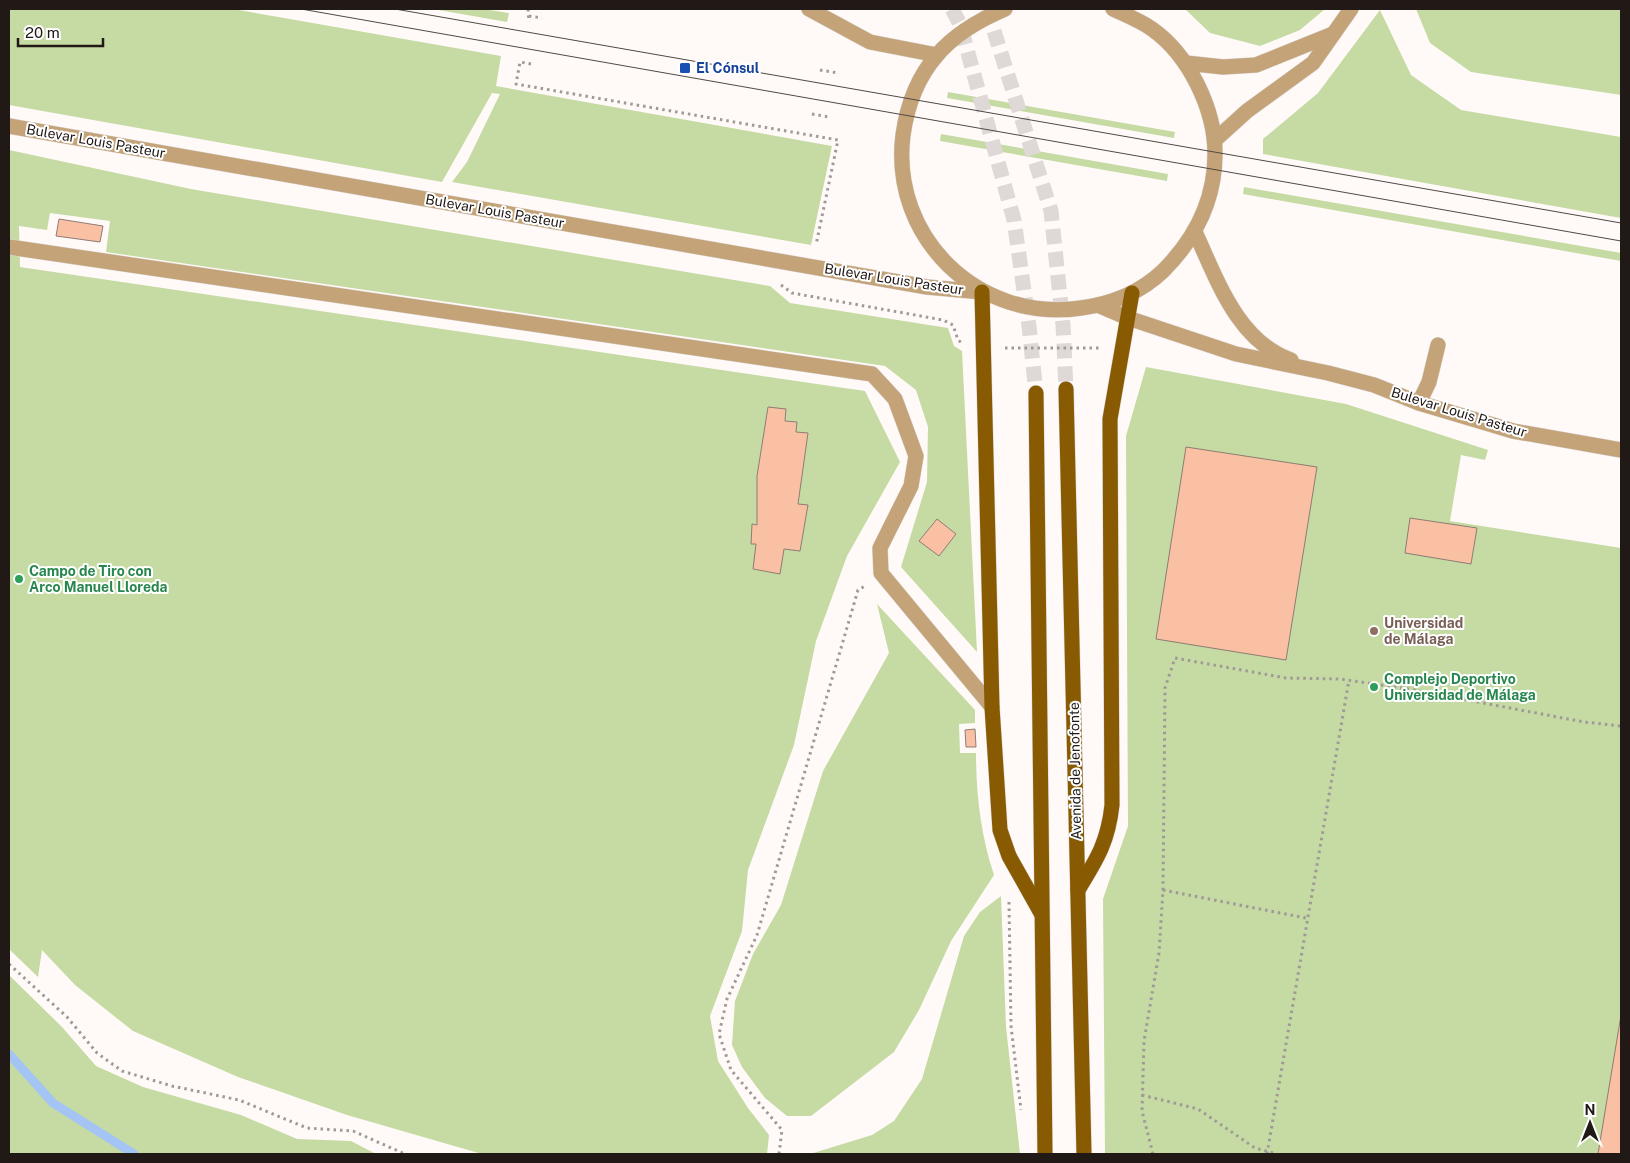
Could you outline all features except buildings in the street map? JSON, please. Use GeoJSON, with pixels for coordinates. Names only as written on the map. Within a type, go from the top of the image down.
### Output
{"type":"FeatureCollection","features":[{"type":"Feature","properties":{"kind":"main road"},"geometry":{"type":"LineString","coordinates":[[982,292],[992,707],[1000,830],[1009,856],[1042,914]]}},
{"type":"Feature","properties":{"kind":"main road"},"geometry":{"type":"LineString","coordinates":[[1078,890],[1105,843],[1110,829],[1112,805],[1110,419],[1132,293]]}},
{"type":"Feature","properties":{"kind":"main road","name":"Avenida de Jenofonte"},"geometry":{"type":"LineString","coordinates":[[1066,389],[1084,1154]]}},
{"type":"Feature","properties":{"kind":"main road"},"geometry":{"type":"LineString","coordinates":[[1036,393],[1045,1154]]}},
{"type":"Feature","properties":{"kind":"street"},"geometry":{"type":"LineString","coordinates":[[809,9],[870,42],[937,54]]}},
{"type":"Feature","properties":{"kind":"street"},"geometry":{"type":"LineString","coordinates":[[1005,9],[973,23],[937,54],[922,76],[905,116],[900,154],[905,191],[918,228],[940,259],[982,292],[1020,307],[1060,311],[1100,306],[1132,293],[1157,277],[1171,263],[1195,232],[1210,192],[1215,162],[1215,140],[1205,100],[1186,64],[1153,30],[1114,9]]}},
{"type":"Feature","properties":{"kind":"street"},"geometry":{"type":"LineString","coordinates":[[1215,140],[1247,111],[1313,64],[1351,9]]}},
{"type":"Feature","properties":{"kind":"street"},"geometry":{"type":"LineString","coordinates":[[1186,64],[1223,67],[1256,65],[1334,34]]}},
{"type":"Feature","properties":{"kind":"street","name":"Bulevar Louis Pasteur"},"geometry":{"type":"LineString","coordinates":[[9,126],[927,287],[982,292]]}},
{"type":"Feature","properties":{"kind":"street","name":"Bulevar Louis Pasteur"},"geometry":{"type":"LineString","coordinates":[[1195,232],[1227,301],[1251,334],[1263,346],[1287,359],[1328,373]]}},
{"type":"Feature","properties":{"kind":"street"},"geometry":{"type":"LineString","coordinates":[[9,247],[872,374],[895,400],[916,456],[911,486],[880,548],[881,573],[992,707]]}},
{"type":"Feature","properties":{"kind":"street","name":"Bulevar Louis Pasteur"},"geometry":{"type":"LineString","coordinates":[[1100,306],[1128,318],[1236,354],[1328,373],[1374,385],[1419,403],[1513,431],[1621,450]]}},
{"type":"Feature","properties":{"kind":"street"},"geometry":{"type":"LineString","coordinates":[[1419,403],[1429,382],[1438,345]]}},
{"type":"Feature","properties":{"kind":"path"},"geometry":{"type":"LineString","coordinates":[[528,9],[529,22]]}},
{"type":"Feature","properties":{"kind":"path"},"geometry":{"type":"LineString","coordinates":[[529,16],[542,18]]}},
{"type":"Feature","properties":{"kind":"path"},"geometry":{"type":"LineString","coordinates":[[531,64],[520,62],[516,84],[838,140],[814,253]]}},
{"type":"Feature","properties":{"kind":"path"},"geometry":{"type":"LineString","coordinates":[[820,70],[838,73]]}},
{"type":"Feature","properties":{"kind":"path"},"geometry":{"type":"LineString","coordinates":[[812,114],[829,117]]}},
{"type":"Feature","properties":{"kind":"path"},"geometry":{"type":"LineString","coordinates":[[779,1154],[782,1130],[731,1070],[719,1034],[727,999],[757,935],[858,590],[881,573]]}},
{"type":"Feature","properties":{"kind":"path"},"geometry":{"type":"LineString","coordinates":[[1153,1154],[1142,1111],[1144,1041],[1159,953],[1163,890],[1165,688],[1175,658],[1286,678],[1349,680],[1409,689],[1584,722],[1621,726]]}},
{"type":"Feature","properties":{"kind":"path"},"geometry":{"type":"LineString","coordinates":[[1267,1153],[1306,918],[1349,680]]}},
{"type":"Feature","properties":{"kind":"path"},"geometry":{"type":"LineString","coordinates":[[1163,890],[1306,918]]}},
{"type":"Feature","properties":{"kind":"path"},"geometry":{"type":"LineString","coordinates":[[1006,894],[1009,902],[1011,1026],[1018,1098],[1022,1117]]}},
{"type":"Feature","properties":{"kind":"path"},"geometry":{"type":"LineString","coordinates":[[9,964],[67,1017],[97,1053],[122,1071],[172,1086],[239,1100],[307,1128],[353,1132],[404,1154]]}},
{"type":"Feature","properties":{"kind":"path"},"geometry":{"type":"LineString","coordinates":[[1142,1095],[1198,1109],[1255,1148],[1267,1153],[1277,1154]]}},
{"type":"Feature","properties":{"kind":"green space"},"geometry":{"type":"Polygon","coordinates":[[[9,9],[233,9],[501,56],[496,86],[832,146],[811,245],[452,182],[467,162],[500,94],[492,93],[442,182],[9,105],[9,9]]]}},
{"type":"Feature","properties":{"kind":"green space"},"geometry":{"type":"Polygon","coordinates":[[[433,9],[483,9],[509,13],[507,22],[433,9]]]}},
{"type":"Feature","properties":{"kind":"green space"},"geometry":{"type":"Polygon","coordinates":[[[1185,9],[1325,9],[1300,30],[1260,46],[1210,33],[1185,9]]]}},
{"type":"Feature","properties":{"kind":"green space"},"geometry":{"type":"Polygon","coordinates":[[[1416,9],[1621,9],[1621,95],[1471,72],[1430,43],[1416,9]]]}},
{"type":"Feature","properties":{"kind":"green space"},"geometry":{"type":"Polygon","coordinates":[[[1380,10],[1411,75],[1461,110],[1621,137],[1621,218],[1263,154],[1263,139],[1318,93],[1380,10]]]}},
{"type":"Feature","properties":{"kind":"green space"},"geometry":{"type":"Polygon","coordinates":[[[948,92],[1175,132],[1174,138],[947,98],[948,92]]]}},
{"type":"Feature","properties":{"kind":"green space"},"geometry":{"type":"Polygon","coordinates":[[[941,134],[1168,174],[1167,181],[940,141],[941,134]]]}},
{"type":"Feature","properties":{"kind":"green space"},"geometry":{"type":"Polygon","coordinates":[[[9,150],[191,189],[770,286],[790,303],[948,328],[954,346],[962,351],[977,652],[901,567],[927,482],[928,427],[916,390],[885,366],[106,252],[110,221],[50,213],[47,230],[19,226],[20,267],[865,391],[900,462],[847,556],[816,641],[794,745],[748,870],[742,931],[710,1016],[718,1061],[748,1108],[769,1135],[767,1154],[482,1154],[347,1115],[238,1077],[133,1031],[75,985],[42,950],[38,977],[11,951],[9,948],[9,150]]]}},
{"type":"Feature","properties":{"kind":"green space"},"geometry":{"type":"Polygon","coordinates":[[[1244,187],[1621,253],[1621,261],[1243,194],[1244,187]]]}},
{"type":"Feature","properties":{"kind":"green space","name":"Complejo Deportivo Universidad de Málaga"},"geometry":{"type":"Polygon","coordinates":[[[1146,367],[1346,404],[1488,450],[1485,460],[1461,455],[1450,521],[1621,548],[1621,1154],[1105,1154],[1103,899],[1128,826],[1126,436],[1146,367]]]}},
{"type":"Feature","properties":{"kind":"green space"},"geometry":{"type":"Polygon","coordinates":[[[877,604],[975,710],[975,723],[959,724],[960,753],[976,753],[980,815],[994,875],[951,941],[919,1010],[894,1052],[811,1116],[787,1116],[765,1098],[742,1067],[732,1045],[735,1001],[753,954],[781,905],[823,771],[889,653],[877,604]]]}},
{"type":"Feature","properties":{"kind":"green space"},"geometry":{"type":"Polygon","coordinates":[[[1001,896],[1006,1027],[1020,1154],[810,1154],[872,1135],[894,1121],[922,1079],[964,936],[980,912],[1001,896]]]}},
{"type":"Feature","properties":{"kind":"green space"},"geometry":{"type":"Polygon","coordinates":[[[9,975],[62,1027],[96,1066],[143,1087],[241,1115],[297,1139],[351,1141],[376,1154],[9,1154],[9,975]]]}},
{"type":"Feature","properties":{"kind":"waterway"},"geometry":{"type":"LineString","coordinates":[[9,1054],[53,1103],[134,1154]]}},
{"type":"Feature","properties":{"kind":"tunnel"},"geometry":{"type":"LineString","coordinates":[[952,9],[960,24],[1014,220],[1029,326],[1036,393]]}},
{"type":"Feature","properties":{"kind":"tunnel"},"geometry":{"type":"LineString","coordinates":[[987,9],[1051,211],[1063,325],[1066,389]]}},
{"type":"Feature","properties":{"kind":"tram line"},"geometry":{"type":"LineString","coordinates":[[301,9],[1621,241]]}},
{"type":"Feature","properties":{"kind":"tram line"},"geometry":{"type":"LineString","coordinates":[[395,9],[1621,223]]}},
{"type":"Feature","properties":{"kind":"place","name":"El Cónsul"},"geometry":{"type":"Point","coordinates":[685,68]}},
{"type":"Feature","properties":{"kind":"place","name":"Campo de Tiro con Arco Manuel Lloreda"},"geometry":{"type":"Point","coordinates":[19,579]}},
{"type":"Feature","properties":{"kind":"place","name":"Universidad de Málaga"},"geometry":{"type":"Point","coordinates":[1374,631]}},
{"type":"Feature","properties":{"kind":"place","name":"Complejo Deportivo Universidad de Málaga"},"geometry":{"type":"Point","coordinates":[1374,687]}}]}
